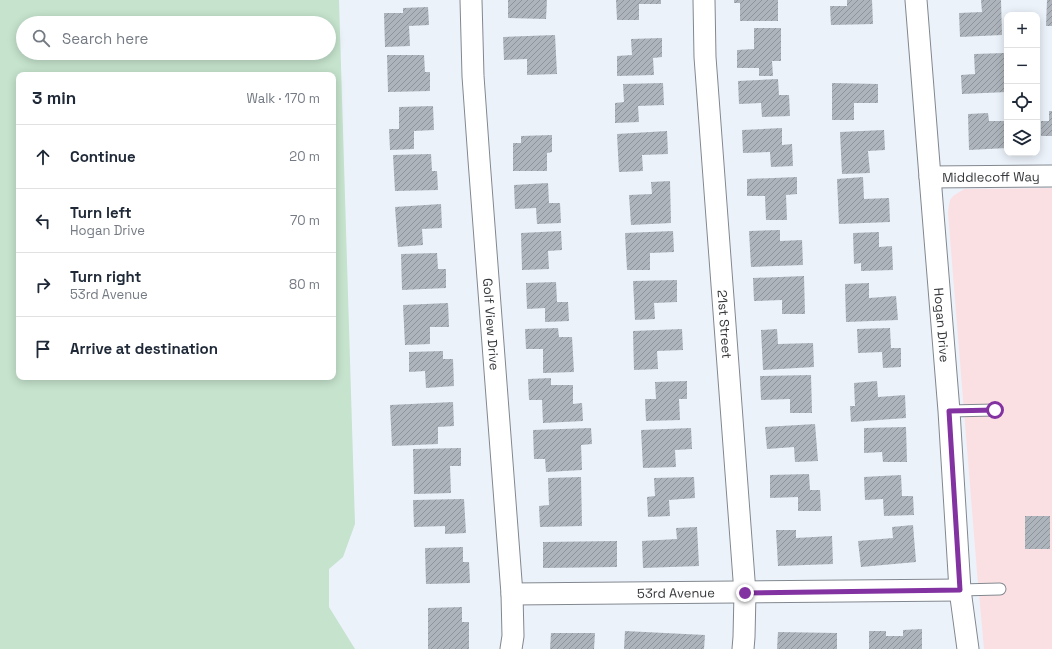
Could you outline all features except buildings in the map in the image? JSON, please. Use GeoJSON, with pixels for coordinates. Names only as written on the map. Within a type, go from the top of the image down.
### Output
{"type":"FeatureCollection","features":[{"type":"Feature","properties":{"kind":"street","name":"Golf View Drive"},"geometry":{"type":"LineString","coordinates":[[471,0],[473,76],[512,594],[513,636],[511,649]]}},
{"type":"Feature","properties":{"kind":"street","name":"21st Street"},"geometry":{"type":"LineString","coordinates":[[704,0],[705,57],[745,593],[743,649]]}},
{"type":"Feature","properties":{"kind":"street","name":"Hogan Drive"},"geometry":{"type":"LineString","coordinates":[[916,0],[949,411],[960,590],[968,649]]}},
{"type":"Feature","properties":{"kind":"street","name":"Middlecoff Way"},"geometry":{"type":"LineString","coordinates":[[930,178],[1052,176]]}},
{"type":"Feature","properties":{"kind":"street","name":"53rd Avenue"},"geometry":{"type":"LineString","coordinates":[[512,594],[960,590]]}},
{"type":"Feature","properties":{"kind":"lane"},"geometry":{"type":"LineString","coordinates":[[949,411],[995,410]]}},
{"type":"Feature","properties":{"kind":"lane"},"geometry":{"type":"LineString","coordinates":[[960,590],[1000,589]]}},
{"type":"Feature","properties":{"kind":"shaded area"},"geometry":{"type":"Polygon","coordinates":[[[1052,188],[1052,649],[984,649],[948,213],[949,205],[953,196],[964,189],[1052,188]]]}},
{"type":"Feature","properties":{"kind":"green space"},"geometry":{"type":"Polygon","coordinates":[[[0,0],[339,0],[355,524],[343,557],[329,569],[329,607],[355,649],[0,649],[0,0]]]}},
{"type":"Feature","properties":{"kind":"route"},"geometry":{"type":"LineString","coordinates":[[745,593],[960,590],[949,411],[995,410]]}}]}
